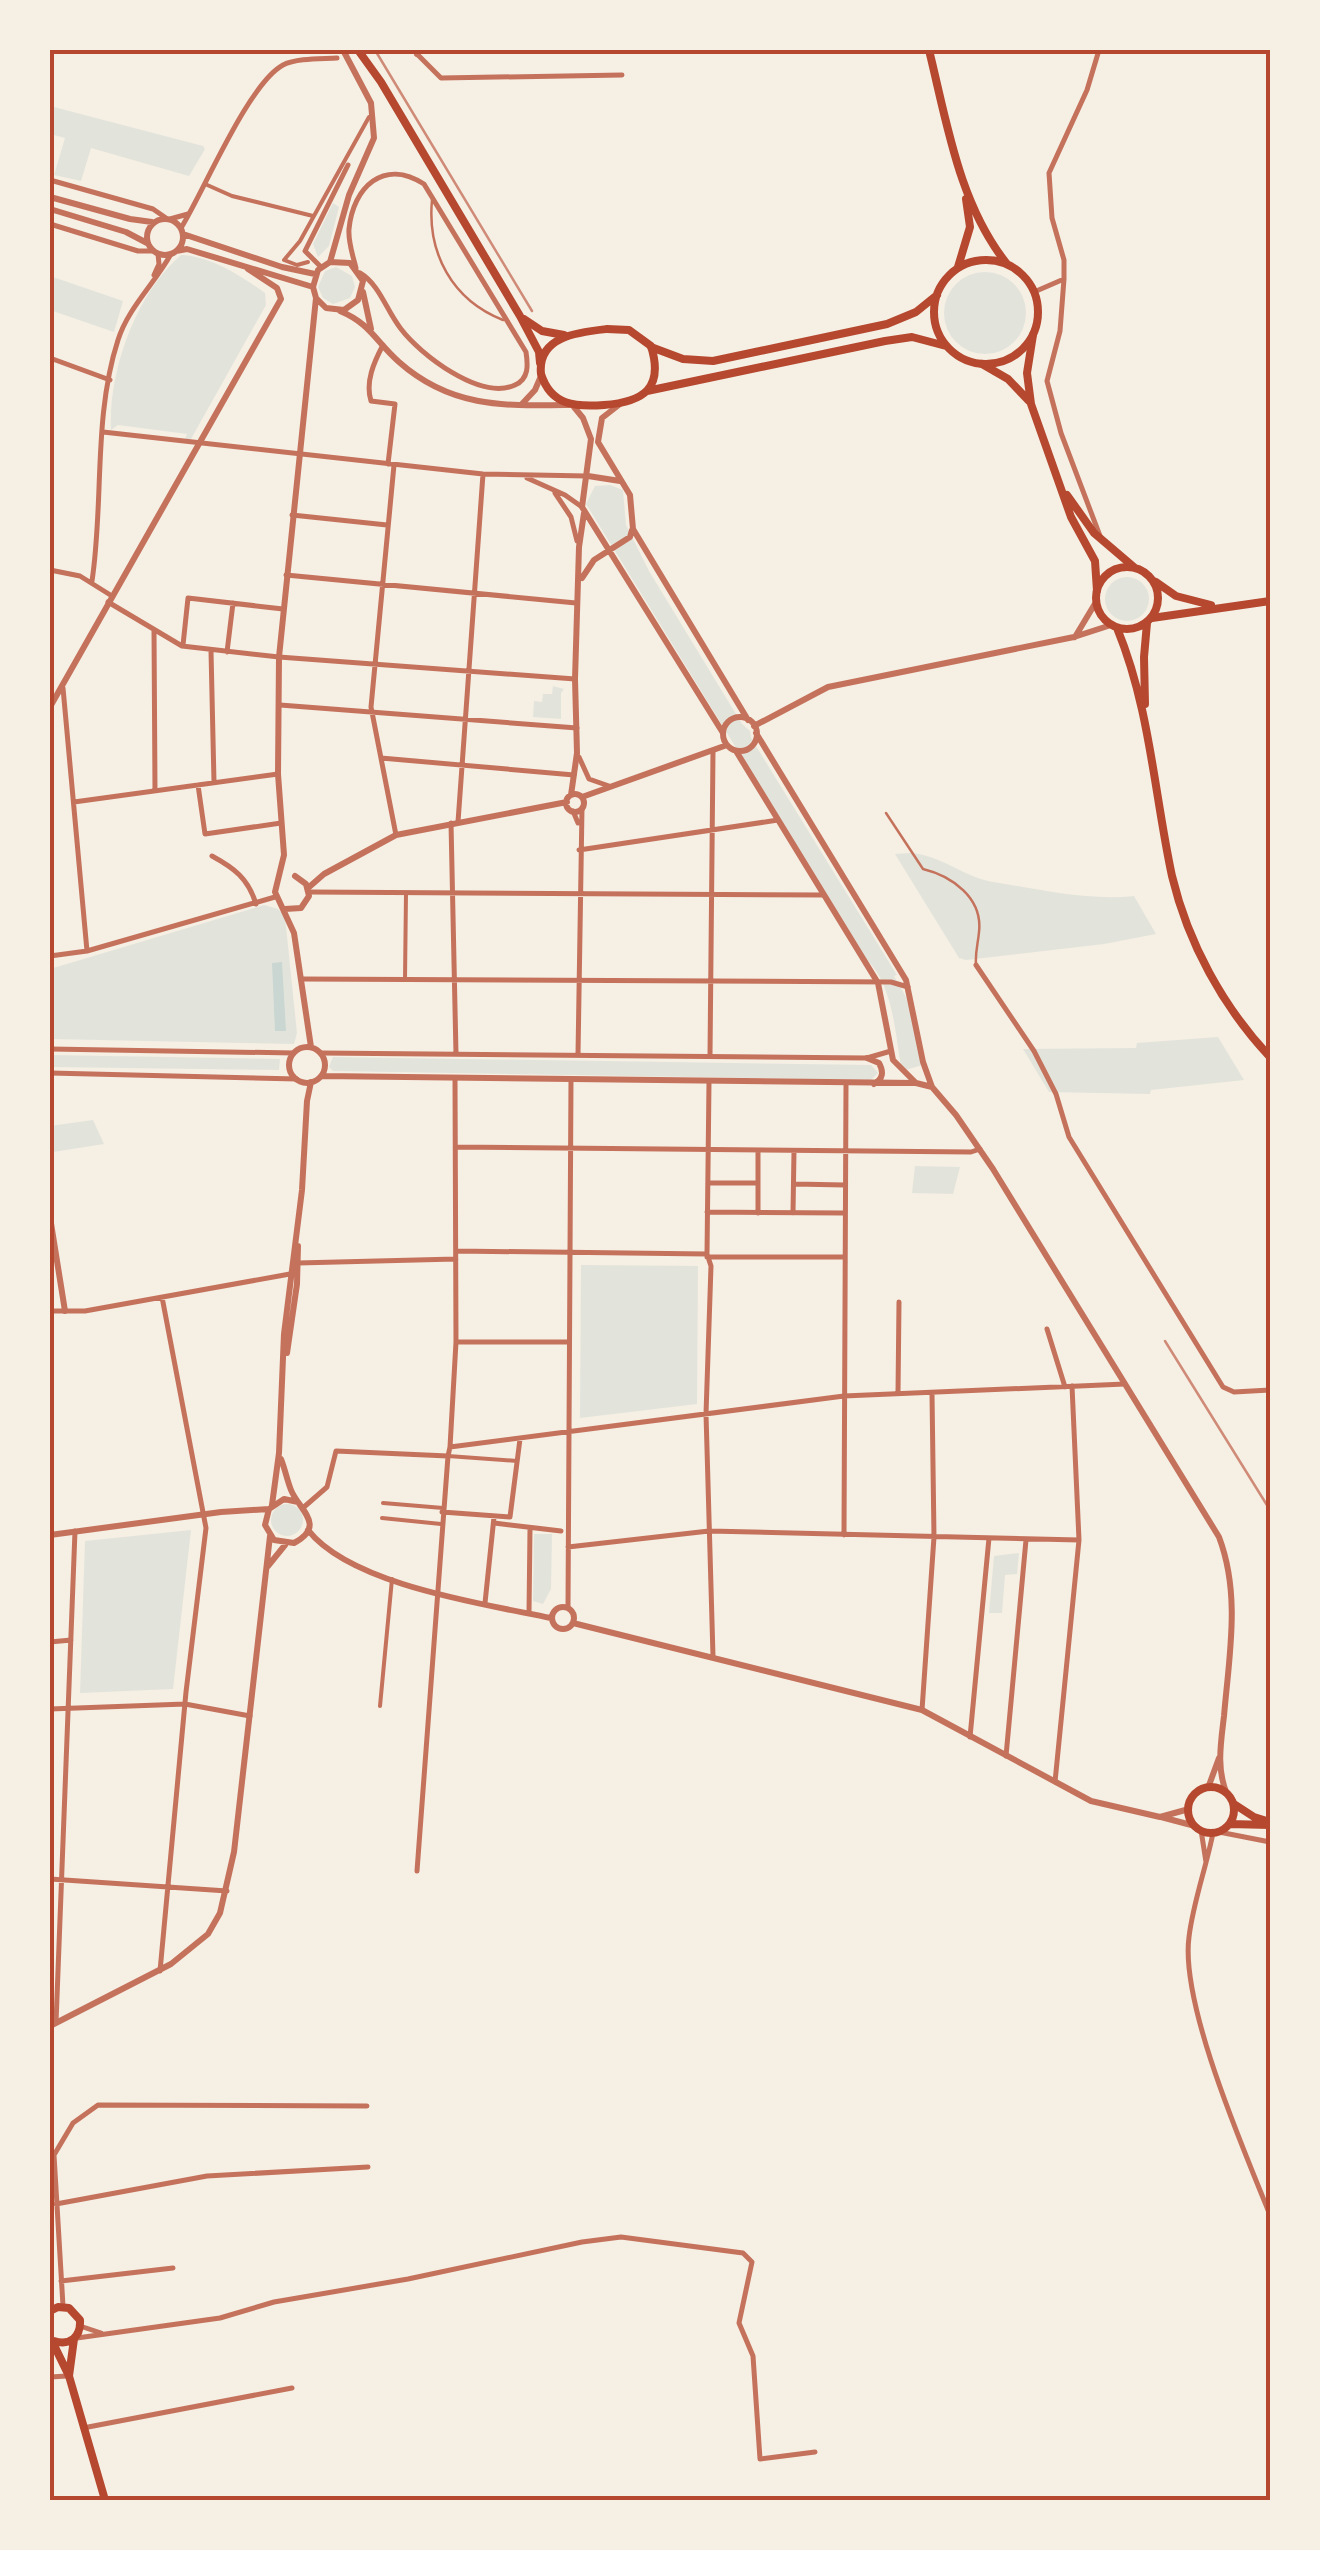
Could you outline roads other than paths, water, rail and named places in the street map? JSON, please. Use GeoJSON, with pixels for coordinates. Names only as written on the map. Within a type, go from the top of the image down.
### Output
{"type":"FeatureCollection","features":[{"type":"Feature","properties":{"kind":"main road"},"geometry":{"type":"LineString","coordinates":[[355,50],[381,82],[520,316],[539,352],[541,371],[550,392],[572,406],[621,404],[647,392],[912,337],[946,346],[968,361],[998,363],[1012,357],[1033,334]]}},
{"type":"Feature","properties":{"kind":"main road"},"geometry":{"type":"LineString","coordinates":[[929,50],[964,184],[978,222],[1007,264],[1028,280],[1034,292],[1038,321],[1027,373],[1031,404],[1071,518],[1095,560],[1099,611],[1114,626],[1130,659],[1146,718],[1172,876],[1186,923],[1206,968],[1233,1012],[1270,1057]]}},
{"type":"Feature","properties":{"kind":"main road"},"geometry":{"type":"LineString","coordinates":[[520,316],[542,331],[564,335],[619,329],[638,334],[667,355],[713,361],[887,324],[916,312],[936,295],[957,268],[970,227],[964,184]]}},
{"type":"Feature","properties":{"kind":"main road"},"geometry":{"type":"LineString","coordinates":[[957,268],[973,261],[1007,264]]}},
{"type":"Feature","properties":{"kind":"main road"},"geometry":{"type":"LineString","coordinates":[[936,295],[937,330],[946,346]]}},
{"type":"Feature","properties":{"kind":"main road"},"geometry":{"type":"LineString","coordinates":[[541,371],[545,352],[564,335]]}},
{"type":"Feature","properties":{"kind":"main road"},"geometry":{"type":"LineString","coordinates":[[647,392],[656,372],[650,346]]}},
{"type":"Feature","properties":{"kind":"main road"},"geometry":{"type":"LineString","coordinates":[[982,364],[1008,379],[1031,404]]}},
{"type":"Feature","properties":{"kind":"main road"},"geometry":{"type":"LineString","coordinates":[[1061,486],[1101,539],[1134,568],[1176,596],[1220,607]]}},
{"type":"Feature","properties":{"kind":"main road"},"geometry":{"type":"LineString","coordinates":[[1097,591],[1101,582],[1116,570],[1134,568]]}},
{"type":"Feature","properties":{"kind":"main road"},"geometry":{"type":"LineString","coordinates":[[1146,718],[1144,657],[1158,592],[1150,577]]}},
{"type":"Feature","properties":{"kind":"main road"},"geometry":{"type":"LineString","coordinates":[[1114,626],[1127,630],[1149,620],[1270,601]]}},
{"type":"Feature","properties":{"kind":"main road"},"geometry":{"type":"LineString","coordinates":[[1208,1788],[1270,1824],[1230,1824],[1216,1832],[1198,1828],[1189,1808],[1195,1794],[1208,1788]]}},
{"type":"Feature","properties":{"kind":"main road"},"geometry":{"type":"LineString","coordinates":[[1230,1798],[1230,1824]]}},
{"type":"Feature","properties":{"kind":"main road"},"geometry":{"type":"LineString","coordinates":[[55,2306],[78,2315],[80,2326],[74,2339],[69,2376]]}},
{"type":"Feature","properties":{"kind":"main road"},"geometry":{"type":"LineString","coordinates":[[51,2340],[64,2344],[74,2339]]}},
{"type":"Feature","properties":{"kind":"main road"},"geometry":{"type":"LineString","coordinates":[[51,2340],[69,2376],[105,2500]]}},
{"type":"Feature","properties":{"kind":"street"},"geometry":{"type":"LineString","coordinates":[[330,262],[349,195],[369,153],[374,124],[360,78],[343,50]]}},
{"type":"Feature","properties":{"kind":"street"},"geometry":{"type":"LineString","coordinates":[[1099,50],[1086,90],[1049,173],[1052,218],[1064,260],[1064,279],[1060,331],[1047,382],[1061,433],[1101,539]]}},
{"type":"Feature","properties":{"kind":"street"},"geometry":{"type":"LineString","coordinates":[[419,52],[441,78],[622,75]]}},
{"type":"Feature","properties":{"kind":"street"},"geometry":{"type":"LineString","coordinates":[[92,581],[103,432],[119,337],[174,252],[205,184],[260,88],[286,64],[336,58]]}},
{"type":"Feature","properties":{"kind":"street"},"geometry":{"type":"LineString","coordinates":[[308,262],[297,265],[284,260],[292,254],[369,118]]}},
{"type":"Feature","properties":{"kind":"street"},"geometry":{"type":"LineString","coordinates":[[321,267],[305,251],[348,164]]}},
{"type":"Feature","properties":{"kind":"street"},"geometry":{"type":"LineString","coordinates":[[372,330],[363,290],[358,270],[348,233],[366,186],[379,176],[402,172],[424,184],[526,352],[526,374],[512,386],[477,384],[443,367],[399,327],[372,280],[358,270],[344,261],[330,262],[315,274],[312,287],[316,298],[326,308],[360,320],[422,379],[456,396],[488,404],[572,406],[590,430],[579,547],[575,679],[576,803],[580,826],[578,1055]]}},
{"type":"Feature","properties":{"kind":"street"},"geometry":{"type":"LineString","coordinates":[[50,180],[154,209],[182,231],[282,268],[315,274]]}},
{"type":"Feature","properties":{"kind":"street"},"geometry":{"type":"LineString","coordinates":[[205,184],[232,196],[313,216]]}},
{"type":"Feature","properties":{"kind":"street"},"geometry":{"type":"LineString","coordinates":[[50,196],[153,222],[191,213]]}},
{"type":"Feature","properties":{"kind":"street"},"geometry":{"type":"LineString","coordinates":[[50,210],[147,242],[160,264],[152,282]]}},
{"type":"Feature","properties":{"kind":"street"},"geometry":{"type":"LineString","coordinates":[[147,242],[147,231],[153,222]]}},
{"type":"Feature","properties":{"kind":"street"},"geometry":{"type":"LineString","coordinates":[[50,224],[138,251],[197,252],[312,287]]}},
{"type":"Feature","properties":{"kind":"street"},"geometry":{"type":"LineString","coordinates":[[50,707],[281,299],[277,288],[248,270]]}},
{"type":"Feature","properties":{"kind":"street"},"geometry":{"type":"LineString","coordinates":[[1034,292],[1064,279]]}},
{"type":"Feature","properties":{"kind":"street"},"geometry":{"type":"LineString","coordinates":[[339,311],[354,305],[363,290]]}},
{"type":"Feature","properties":{"kind":"street"},"geometry":{"type":"LineString","coordinates":[[276,898],[284,855],[278,774],[279,657],[316,298]]}},
{"type":"Feature","properties":{"kind":"street"},"geometry":{"type":"LineString","coordinates":[[313,328],[326,308]]}},
{"type":"Feature","properties":{"kind":"street"},"geometry":{"type":"LineString","coordinates":[[382,345],[372,364],[368,395],[371,401],[396,404],[372,712],[396,835]]}},
{"type":"Feature","properties":{"kind":"street"},"geometry":{"type":"LineString","coordinates":[[50,358],[110,380]]}},
{"type":"Feature","properties":{"kind":"street"},"geometry":{"type":"LineString","coordinates":[[520,404],[535,390],[541,371]]}},
{"type":"Feature","properties":{"kind":"street"},"geometry":{"type":"LineString","coordinates":[[578,599],[583,572],[594,560],[630,537],[632,530],[630,495],[598,442],[602,418],[621,404]]}},
{"type":"Feature","properties":{"kind":"street"},"geometry":{"type":"LineString","coordinates":[[103,432],[483,474],[588,476],[621,481]]}},
{"type":"Feature","properties":{"kind":"street"},"geometry":{"type":"LineString","coordinates":[[456,1054],[454,822],[483,474]]}},
{"type":"Feature","properties":{"kind":"street"},"geometry":{"type":"LineString","coordinates":[[520,476],[583,509],[878,983],[894,1064],[916,1082],[932,1088]]}},
{"type":"Feature","properties":{"kind":"street"},"geometry":{"type":"LineString","coordinates":[[553,490],[572,517],[579,547]]}},
{"type":"Feature","properties":{"kind":"street"},"geometry":{"type":"LineString","coordinates":[[292,516],[387,525]]}},
{"type":"Feature","properties":{"kind":"street"},"geometry":{"type":"LineString","coordinates":[[632,530],[909,988],[932,1088],[980,1149],[1220,1537],[1230,1564],[1234,1593],[1220,1757],[1208,1788]]}},
{"type":"Feature","properties":{"kind":"street"},"geometry":{"type":"LineString","coordinates":[[50,570],[92,581],[110,599],[182,646],[575,679]]}},
{"type":"Feature","properties":{"kind":"street"},"geometry":{"type":"LineString","coordinates":[[286,575],[578,599]]}},
{"type":"Feature","properties":{"kind":"street"},"geometry":{"type":"LineString","coordinates":[[182,646],[188,598],[283,608]]}},
{"type":"Feature","properties":{"kind":"street"},"geometry":{"type":"LineString","coordinates":[[1074,638],[1096,602]]}},
{"type":"Feature","properties":{"kind":"street"},"geometry":{"type":"LineString","coordinates":[[227,652],[234,604]]}},
{"type":"Feature","properties":{"kind":"street"},"geometry":{"type":"LineString","coordinates":[[753,726],[828,687],[1074,638],[1114,626]]}},
{"type":"Feature","properties":{"kind":"street"},"geometry":{"type":"LineString","coordinates":[[154,630],[155,792]]}},
{"type":"Feature","properties":{"kind":"street"},"geometry":{"type":"LineString","coordinates":[[211,650],[214,782]]}},
{"type":"Feature","properties":{"kind":"street"},"geometry":{"type":"LineString","coordinates":[[62,685],[87,951]]}},
{"type":"Feature","properties":{"kind":"street"},"geometry":{"type":"LineString","coordinates":[[277,705],[577,728]]}},
{"type":"Feature","properties":{"kind":"street"},"geometry":{"type":"LineString","coordinates":[[284,908],[296,910],[305,905],[309,890],[324,874],[396,835],[576,803],[609,786],[713,751],[725,739],[734,718],[753,726]]}},
{"type":"Feature","properties":{"kind":"street"},"geometry":{"type":"LineString","coordinates":[[736,750],[752,746],[753,726]]}},
{"type":"Feature","properties":{"kind":"street"},"geometry":{"type":"LineString","coordinates":[[710,1056],[713,751]]}},
{"type":"Feature","properties":{"kind":"street"},"geometry":{"type":"LineString","coordinates":[[578,753],[590,780],[609,786]]}},
{"type":"Feature","properties":{"kind":"street"},"geometry":{"type":"LineString","coordinates":[[381,758],[575,771]]}},
{"type":"Feature","properties":{"kind":"street"},"geometry":{"type":"LineString","coordinates":[[74,802],[278,774]]}},
{"type":"Feature","properties":{"kind":"street"},"geometry":{"type":"LineString","coordinates":[[198,785],[206,834],[282,824]]}},
{"type":"Feature","properties":{"kind":"street"},"geometry":{"type":"LineString","coordinates":[[579,850],[778,820]]}},
{"type":"Feature","properties":{"kind":"street"},"geometry":{"type":"LineString","coordinates":[[284,855],[309,890],[823,895]]}},
{"type":"Feature","properties":{"kind":"street"},"geometry":{"type":"LineString","coordinates":[[212,856],[237,870],[256,904]]}},
{"type":"Feature","properties":{"kind":"street"},"geometry":{"type":"LineString","coordinates":[[280,882],[324,874]]}},
{"type":"Feature","properties":{"kind":"street"},"geometry":{"type":"LineString","coordinates":[[405,979],[406,893]]}},
{"type":"Feature","properties":{"kind":"street"},"geometry":{"type":"LineString","coordinates":[[50,956],[87,951],[276,898]]}},
{"type":"Feature","properties":{"kind":"street"},"geometry":{"type":"LineString","coordinates":[[276,898],[294,933],[311,1047],[321,1053],[868,1058],[891,1051]]}},
{"type":"Feature","properties":{"kind":"street"},"geometry":{"type":"LineString","coordinates":[[294,933],[296,910]]}},
{"type":"Feature","properties":{"kind":"street"},"geometry":{"type":"LineString","coordinates":[[976,965],[1034,1051],[1056,1094],[1069,1137],[1223,1387],[1234,1392],[1270,1390]]}},
{"type":"Feature","properties":{"kind":"street"},"geometry":{"type":"LineString","coordinates":[[302,978],[897,983],[909,988]]}},
{"type":"Feature","properties":{"kind":"street"},"geometry":{"type":"LineString","coordinates":[[306,1026],[290,1070],[299,1080],[307,1101]]}},
{"type":"Feature","properties":{"kind":"street"},"geometry":{"type":"LineString","coordinates":[[50,1049],[297,1051],[311,1047]]}},
{"type":"Feature","properties":{"kind":"street"},"geometry":{"type":"LineString","coordinates":[[321,1053],[325,1062],[322,1076]]}},
{"type":"Feature","properties":{"kind":"street"},"geometry":{"type":"LineString","coordinates":[[868,1058],[879,1063],[881,1078],[872,1084]]}},
{"type":"Feature","properties":{"kind":"street"},"geometry":{"type":"LineString","coordinates":[[903,1072],[914,1073],[923,1062]]}},
{"type":"Feature","properties":{"kind":"street"},"geometry":{"type":"LineString","coordinates":[[50,1072],[311,1082],[322,1076],[916,1082]]}},
{"type":"Feature","properties":{"kind":"street"},"geometry":{"type":"LineString","coordinates":[[416,1871],[456,1342],[455,1078]]}},
{"type":"Feature","properties":{"kind":"street"},"geometry":{"type":"LineString","coordinates":[[267,1567],[286,1544],[300,1540],[392,1579],[551,1618],[558,1628],[567,1629],[573,1623],[574,1614],[568,1608],[565,1531],[571,1080]]}},
{"type":"Feature","properties":{"kind":"street"},"geometry":{"type":"LineString","coordinates":[[284,1364],[298,1262],[311,1082]]}},
{"type":"Feature","properties":{"kind":"street"},"geometry":{"type":"LineString","coordinates":[[709,1082],[707,1255],[711,1266],[706,1414],[714,1656]]}},
{"type":"Feature","properties":{"kind":"street"},"geometry":{"type":"LineString","coordinates":[[844,1534],[846,1084]]}},
{"type":"Feature","properties":{"kind":"street"},"geometry":{"type":"LineString","coordinates":[[456,1147],[846,1152],[980,1149]]}},
{"type":"Feature","properties":{"kind":"street"},"geometry":{"type":"LineString","coordinates":[[758,1151],[758,1213]]}},
{"type":"Feature","properties":{"kind":"street"},"geometry":{"type":"LineString","coordinates":[[794,1151],[794,1213]]}},
{"type":"Feature","properties":{"kind":"street"},"geometry":{"type":"LineString","coordinates":[[708,1182],[758,1184]]}},
{"type":"Feature","properties":{"kind":"street"},"geometry":{"type":"LineString","coordinates":[[794,1184],[846,1185]]}},
{"type":"Feature","properties":{"kind":"street"},"geometry":{"type":"LineString","coordinates":[[707,1212],[845,1213]]}},
{"type":"Feature","properties":{"kind":"street"},"geometry":{"type":"LineString","coordinates":[[50,1216],[65,1311]]}},
{"type":"Feature","properties":{"kind":"street"},"geometry":{"type":"LineString","coordinates":[[53,2024],[160,1972],[208,1934],[227,1891],[267,1567],[270,1536],[265,1520],[280,1452],[290,1274],[298,1231]]}},
{"type":"Feature","properties":{"kind":"street"},"geometry":{"type":"LineString","coordinates":[[298,1262],[570,1252],[845,1257]]}},
{"type":"Feature","properties":{"kind":"street"},"geometry":{"type":"LineString","coordinates":[[50,1311],[84,1311],[290,1274]]}},
{"type":"Feature","properties":{"kind":"street"},"geometry":{"type":"LineString","coordinates":[[160,1972],[206,1528],[162,1297]]}},
{"type":"Feature","properties":{"kind":"street"},"geometry":{"type":"LineString","coordinates":[[898,1302],[898,1393]]}},
{"type":"Feature","properties":{"kind":"street"},"geometry":{"type":"LineString","coordinates":[[1047,1329],[1069,1386],[1079,1540],[1055,1782]]}},
{"type":"Feature","properties":{"kind":"street"},"geometry":{"type":"LineString","coordinates":[[456,1342],[570,1342]]}},
{"type":"Feature","properties":{"kind":"street"},"geometry":{"type":"LineString","coordinates":[[450,1447],[844,1396],[1126,1384]]}},
{"type":"Feature","properties":{"kind":"street"},"geometry":{"type":"LineString","coordinates":[[922,1710],[934,1537],[932,1393]]}},
{"type":"Feature","properties":{"kind":"street"},"geometry":{"type":"LineString","coordinates":[[494,1520],[510,1517],[520,1439]]}},
{"type":"Feature","properties":{"kind":"street"},"geometry":{"type":"LineString","coordinates":[[50,1535],[248,1511],[270,1507],[284,1499],[301,1504],[328,1487],[336,1450],[517,1462]]}},
{"type":"Feature","properties":{"kind":"street"},"geometry":{"type":"LineString","coordinates":[[280,1452],[309,1518],[308,1530],[300,1540]]}},
{"type":"Feature","properties":{"kind":"street"},"geometry":{"type":"LineString","coordinates":[[383,1502],[443,1510],[530,1530],[565,1531]]}},
{"type":"Feature","properties":{"kind":"street"},"geometry":{"type":"LineString","coordinates":[[248,1511],[265,1520]]}},
{"type":"Feature","properties":{"kind":"street"},"geometry":{"type":"LineString","coordinates":[[382,1518],[442,1524]]}},
{"type":"Feature","properties":{"kind":"street"},"geometry":{"type":"LineString","coordinates":[[485,1603],[494,1520]]}},
{"type":"Feature","properties":{"kind":"street"},"geometry":{"type":"LineString","coordinates":[[53,2024],[64,1880],[74,1530]]}},
{"type":"Feature","properties":{"kind":"street"},"geometry":{"type":"LineString","coordinates":[[308,1530],[320,1546]]}},
{"type":"Feature","properties":{"kind":"street"},"geometry":{"type":"LineString","coordinates":[[529,1613],[530,1530]]}},
{"type":"Feature","properties":{"kind":"street"},"geometry":{"type":"LineString","coordinates":[[568,1547],[709,1530],[1079,1540]]}},
{"type":"Feature","properties":{"kind":"street"},"geometry":{"type":"LineString","coordinates":[[270,1536],[286,1544]]}},
{"type":"Feature","properties":{"kind":"street"},"geometry":{"type":"LineString","coordinates":[[970,1737],[989,1538]]}},
{"type":"Feature","properties":{"kind":"street"},"geometry":{"type":"LineString","coordinates":[[1006,1756],[1026,1539]]}},
{"type":"Feature","properties":{"kind":"street"},"geometry":{"type":"LineString","coordinates":[[380,1706],[392,1579]]}},
{"type":"Feature","properties":{"kind":"street"},"geometry":{"type":"LineString","coordinates":[[551,1618],[557,1608],[568,1608]]}},
{"type":"Feature","properties":{"kind":"street"},"geometry":{"type":"LineString","coordinates":[[573,1623],[922,1710],[1091,1801],[1198,1828],[1206,1866]]}},
{"type":"Feature","properties":{"kind":"street"},"geometry":{"type":"LineString","coordinates":[[50,1642],[71,1640]]}},
{"type":"Feature","properties":{"kind":"street"},"geometry":{"type":"LineString","coordinates":[[50,1709],[185,1704],[250,1716]]}},
{"type":"Feature","properties":{"kind":"street"},"geometry":{"type":"LineString","coordinates":[[1220,1757],[1230,1798]]}},
{"type":"Feature","properties":{"kind":"street"},"geometry":{"type":"LineString","coordinates":[[1160,1816],[1189,1808]]}},
{"type":"Feature","properties":{"kind":"street"},"geometry":{"type":"LineString","coordinates":[[1270,1842],[1216,1832],[1188,1938],[1192,1984],[1230,2114],[1270,2215]]}},
{"type":"Feature","properties":{"kind":"street"},"geometry":{"type":"LineString","coordinates":[[50,1879],[227,1891]]}},
{"type":"Feature","properties":{"kind":"street"},"geometry":{"type":"LineString","coordinates":[[55,2306],[61,2281],[54,2155],[73,2124],[98,2105],[367,2106]]}},
{"type":"Feature","properties":{"kind":"street"},"geometry":{"type":"LineString","coordinates":[[56,2204],[206,2176],[368,2167]]}},
{"type":"Feature","properties":{"kind":"street"},"geometry":{"type":"LineString","coordinates":[[74,2339],[220,2318],[274,2302],[408,2279],[582,2242],[621,2238],[743,2253],[752,2262],[739,2324],[754,2356],[760,2459],[815,2452]]}},
{"type":"Feature","properties":{"kind":"street"},"geometry":{"type":"LineString","coordinates":[[61,2281],[172,2268]]}},
{"type":"Feature","properties":{"kind":"street"},"geometry":{"type":"LineString","coordinates":[[80,2326],[104,2334]]}},
{"type":"Feature","properties":{"kind":"street"},"geometry":{"type":"LineString","coordinates":[[50,2377],[69,2376]]}},
{"type":"Feature","properties":{"kind":"street"},"geometry":{"type":"LineString","coordinates":[[84,2428],[292,2388]]}},
{"type":"Feature","properties":{"kind":"lane"},"geometry":{"type":"LineString","coordinates":[[432,198],[432,233],[442,266],[463,295],[507,322]]}},
{"type":"Feature","properties":{"kind":"lane"},"geometry":{"type":"LineString","coordinates":[[886,813],[924,869],[956,883],[978,912],[976,965]]}},
{"type":"Feature","properties":{"kind":"railway"},"geometry":{"type":"LineString","coordinates":[[375,50],[532,311]]}},
{"type":"Feature","properties":{"kind":"railway"},"geometry":{"type":"LineString","coordinates":[[1165,1341],[1270,1510]]}}]}
